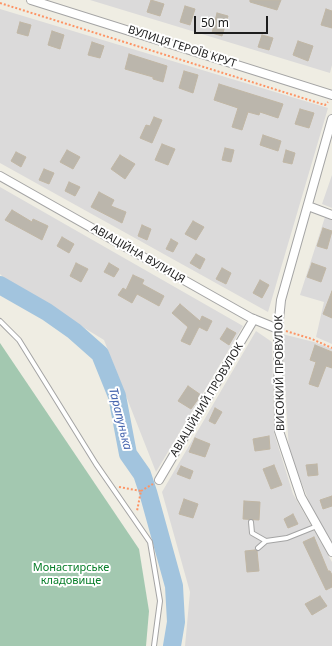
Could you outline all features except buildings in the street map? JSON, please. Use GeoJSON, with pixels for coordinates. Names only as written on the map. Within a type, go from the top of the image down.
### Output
{"type":"FeatureCollection","features":[{"type":"Feature","properties":{"kind":"street","name":"ВУЛИЦЯ ГЕРОЇВ КРУТ"},"geometry":{"type":"LineString","coordinates":[[31,0],[331,98]]}},
{"type":"Feature","properties":{"kind":"street","name":"ВИСОКИЙ ПРОВУЛОК"},"geometry":{"type":"LineString","coordinates":[[332,119],[281,300],[278,329],[279,431],[301,497],[332,552]]}},
{"type":"Feature","properties":{"kind":"street","name":"АВІАЦІЙНА ВУЛИЦЯ"},"geometry":{"type":"LineString","coordinates":[[0,176],[254,319],[278,329]]}},
{"type":"Feature","properties":{"kind":"street"},"geometry":{"type":"LineString","coordinates":[[308,206],[332,215]]}},
{"type":"Feature","properties":{"kind":"street","name":"АВІАЦІЙНИЙ ПРОВУЛОК"},"geometry":{"type":"LineString","coordinates":[[156,482],[254,319]]}},
{"type":"Feature","properties":{"kind":"lane"},"geometry":{"type":"LineString","coordinates":[[0,321],[19,340],[111,485],[150,542],[160,601],[154,646]]}},
{"type":"Feature","properties":{"kind":"lane"},"geometry":{"type":"LineString","coordinates":[[251,522],[252,533],[266,541]]}},
{"type":"Feature","properties":{"kind":"lane"},"geometry":{"type":"LineString","coordinates":[[258,548],[266,541],[287,538],[317,526]]}},
{"type":"Feature","properties":{"kind":"path"},"geometry":{"type":"LineString","coordinates":[[0,3],[325,105],[331,98]]}},
{"type":"Feature","properties":{"kind":"path"},"geometry":{"type":"LineString","coordinates":[[278,329],[312,339],[332,348]]}},
{"type":"Feature","properties":{"kind":"path"},"geometry":{"type":"LineString","coordinates":[[111,485],[142,491],[156,482]]}},
{"type":"Feature","properties":{"kind":"path"},"geometry":{"type":"LineString","coordinates":[[135,520],[142,491]]}},
{"type":"Feature","properties":{"kind":"shaded area"},"geometry":{"type":"Polygon","coordinates":[[[90,0],[332,0],[332,65],[330,73],[90,0]]]}},
{"type":"Feature","properties":{"kind":"shaded area"},"geometry":{"type":"Polygon","coordinates":[[[0,9],[328,108],[268,312],[0,163],[0,9]]]}},
{"type":"Feature","properties":{"kind":"shaded area"},"geometry":{"type":"Polygon","coordinates":[[[332,175],[332,208],[322,204],[332,175]]]}},
{"type":"Feature","properties":{"kind":"shaded area"},"geometry":{"type":"Polygon","coordinates":[[[0,187],[243,326],[156,472],[104,340],[6,280],[0,274],[0,187]]]}},
{"type":"Feature","properties":{"kind":"shaded area"},"geometry":{"type":"Polygon","coordinates":[[[325,217],[332,220],[332,344],[316,337],[324,302],[300,295],[325,217]]]}},
{"type":"Feature","properties":{"kind":"shaded area"},"geometry":{"type":"Polygon","coordinates":[[[256,331],[272,342],[274,433],[293,494],[332,562],[332,646],[185,646],[190,592],[162,492],[256,331]]]}},
{"type":"Feature","properties":{"kind":"shaded area"},"geometry":{"type":"Polygon","coordinates":[[[282,334],[314,342],[332,349],[332,542],[312,509],[289,451],[282,334]]]}},
{"type":"Feature","properties":{"kind":"green space","name":"Монастирське кладовище"},"geometry":{"type":"Polygon","coordinates":[[[0,343],[139,549],[149,611],[146,646],[0,646],[0,343]]]}},
{"type":"Feature","properties":{"kind":"waterway","name":"Тарапунька"},"geometry":{"type":"LineString","coordinates":[[0,285],[47,312],[74,331],[100,354],[117,396],[128,454],[142,474],[148,492],[174,586],[176,622],[172,646]]}}]}
